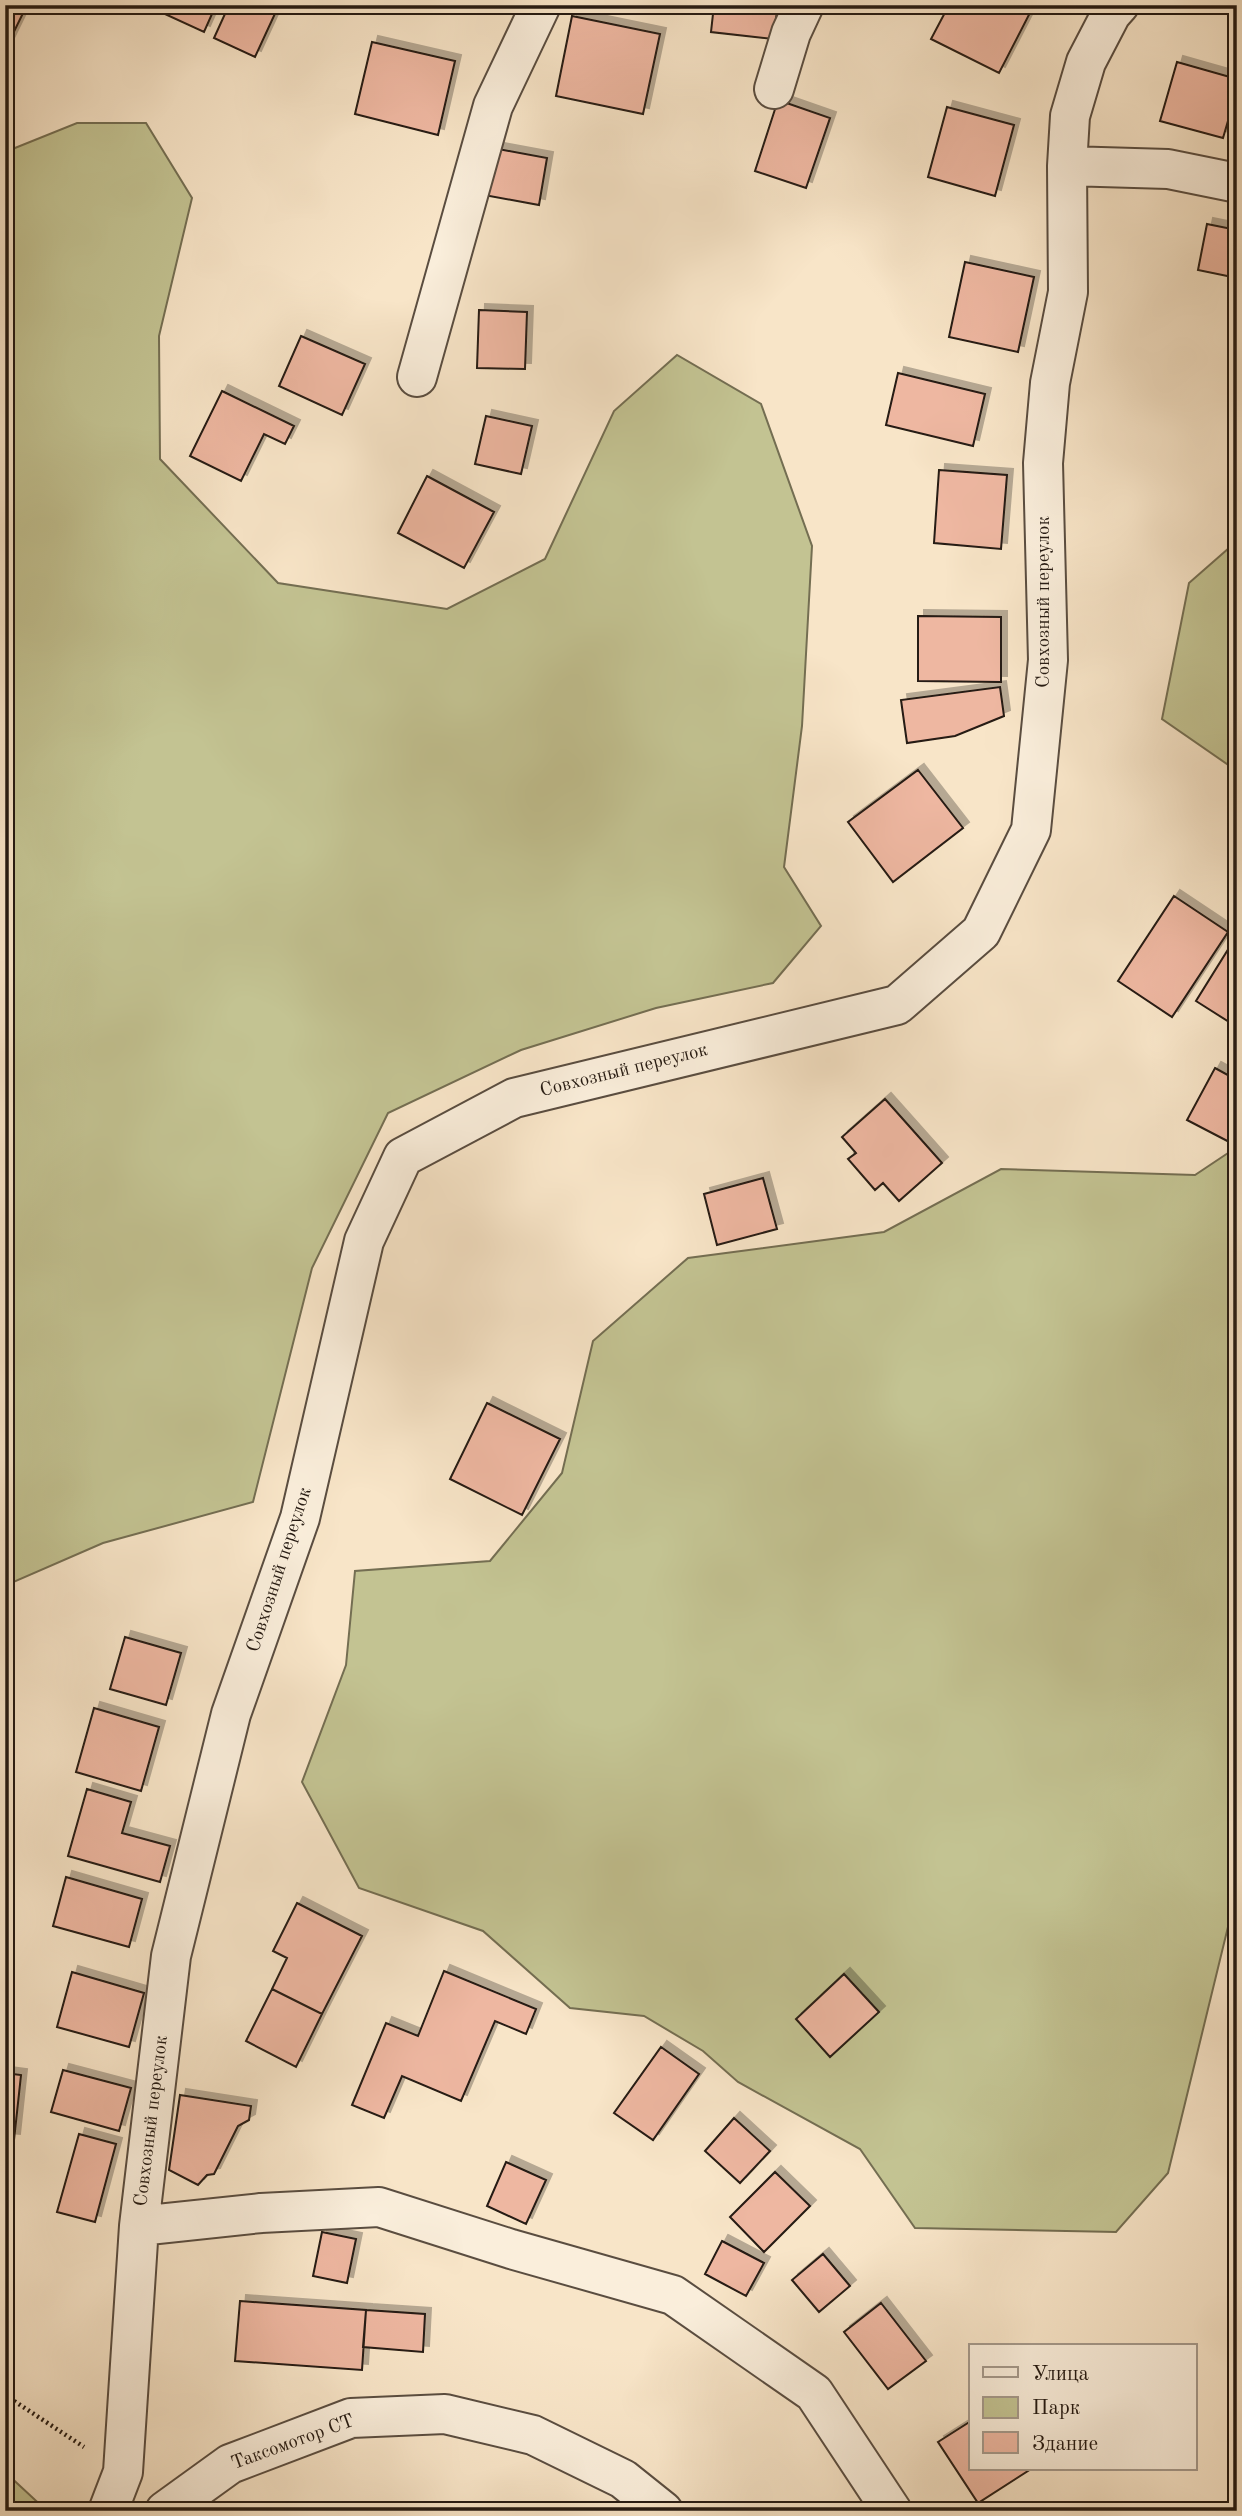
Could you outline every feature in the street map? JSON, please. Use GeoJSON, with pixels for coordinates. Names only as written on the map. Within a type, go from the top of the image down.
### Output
{"type":"FeatureCollection","features":[{"type":"Feature","properties":{"kind":"street"},"geometry":{"type":"LineString","coordinates":[[417,377],[493,106],[541,5]]}},
{"type":"Feature","properties":{"kind":"street"},"geometry":{"type":"LineString","coordinates":[[774,89],[790,33],[804,5]]}},
{"type":"Feature","properties":{"kind":"street","name":"Совхозный переулок"},"geometry":{"type":"LineString","coordinates":[[108,2511],[122,2472],[139,2226],[171,1956],[231,1714],[300,1518],[364,1241],[403,1157],[514,1098],[897,1005],[981,932],[1031,830],[1048,660],[1043,463],[1050,383],[1068,292],[1070,116],[1086,62],[1111,14],[1119,5]]}},
{"type":"Feature","properties":{"kind":"street"},"geometry":{"type":"LineString","coordinates":[[1068,166],[1168,169],[1237,183]]}},
{"type":"Feature","properties":{"kind":"street","name":"Совхозный переулок"},"geometry":{"type":"LineString","coordinates":[[139,2226],[261,2213],[379,2207],[511,2249],[673,2295],[814,2393],[892,2511]]}},
{"type":"Feature","properties":{"kind":"street","name":"Таксомотор СТ"},"geometry":{"type":"LineString","coordinates":[[165,2511],[230,2464],[351,2418],[445,2414],[533,2435],[623,2479],[663,2511]]}},
{"type":"Feature","properties":{"kind":"path"},"geometry":{"type":"LineString","coordinates":[[5,2395],[122,2472]]}},
{"type":"Feature","properties":{"kind":"green space"},"geometry":{"type":"Polygon","coordinates":[[[77,123],[146,123],[192,198],[159,336],[160,459],[278,583],[447,609],[545,559],[614,411],[677,355],[761,404],[812,546],[802,726],[784,867],[821,926],[773,983],[656,1008],[521,1050],[388,1113],[312,1268],[253,1502],[103,1543],[9,1584],[5,1582],[5,152],[77,123]]]}},
{"type":"Feature","properties":{"kind":"green space"},"geometry":{"type":"Polygon","coordinates":[[[1237,541],[1237,771],[1162,719],[1189,583],[1237,541]]]}},
{"type":"Feature","properties":{"kind":"green space"},"geometry":{"type":"Polygon","coordinates":[[[1237,1147],[1237,1890],[1168,2173],[1116,2232],[915,2228],[860,2149],[738,2082],[703,2051],[644,2016],[570,2008],[483,1931],[359,1888],[302,1782],[346,1665],[355,1571],[490,1561],[562,1473],[593,1341],[688,1258],[884,1232],[1001,1169],[1195,1175],[1237,1147]]]}},
{"type":"Feature","properties":{"kind":"green space"},"geometry":{"type":"Polygon","coordinates":[[[5,2472],[47,2511],[5,2511],[5,2472]]]}},
{"type":"Feature","properties":{"kind":"building"},"geometry":{"type":"Polygon","coordinates":[[[5,5],[27,5],[5,50],[5,5]]]}},
{"type":"Feature","properties":{"kind":"building"},"geometry":{"type":"Polygon","coordinates":[[[156,5],[216,5],[204,32],[154,9],[156,5]]]}},
{"type":"Feature","properties":{"kind":"building"},"geometry":{"type":"Polygon","coordinates":[[[229,5],[279,5],[255,57],[214,38],[229,5]]]}},
{"type":"Feature","properties":{"kind":"building"},"geometry":{"type":"Polygon","coordinates":[[[714,5],[778,5],[773,39],[711,32],[714,5]]]}},
{"type":"Feature","properties":{"kind":"building"},"geometry":{"type":"Polygon","coordinates":[[[949,5],[1034,5],[999,73],[931,39],[949,5]]]}},
{"type":"Feature","properties":{"kind":"building"},"geometry":{"type":"Polygon","coordinates":[[[572,16],[660,34],[643,114],[556,96],[572,16]]]}},
{"type":"Feature","properties":{"kind":"building"},"geometry":{"type":"Polygon","coordinates":[[[372,42],[455,61],[438,135],[355,114],[372,42]]]}},
{"type":"Feature","properties":{"kind":"building"},"geometry":{"type":"Polygon","coordinates":[[[1177,62],[1237,79],[1237,90],[1223,138],[1160,121],[1177,62]]]}},
{"type":"Feature","properties":{"kind":"building"},"geometry":{"type":"Polygon","coordinates":[[[778,100],[830,118],[806,188],[755,171],[778,100]]]}},
{"type":"Feature","properties":{"kind":"building"},"geometry":{"type":"Polygon","coordinates":[[[947,107],[1014,125],[995,196],[928,177],[947,107]]]}},
{"type":"Feature","properties":{"kind":"building"},"geometry":{"type":"Polygon","coordinates":[[[493,148],[547,158],[539,205],[484,195],[493,148]]]}},
{"type":"Feature","properties":{"kind":"building"},"geometry":{"type":"Polygon","coordinates":[[[1207,224],[1237,230],[1237,278],[1198,270],[1207,224]]]}},
{"type":"Feature","properties":{"kind":"building"},"geometry":{"type":"Polygon","coordinates":[[[965,262],[1034,277],[1018,352],[949,337],[965,262]]]}},
{"type":"Feature","properties":{"kind":"building"},"geometry":{"type":"Polygon","coordinates":[[[479,310],[527,312],[525,369],[477,368],[479,310]]]}},
{"type":"Feature","properties":{"kind":"building"},"geometry":{"type":"Polygon","coordinates":[[[301,336],[365,364],[342,415],[279,386],[301,336]]]}},
{"type":"Feature","properties":{"kind":"building"},"geometry":{"type":"Polygon","coordinates":[[[898,373],[985,394],[973,446],[886,425],[898,373]]]}},
{"type":"Feature","properties":{"kind":"building"},"geometry":{"type":"Polygon","coordinates":[[[222,391],[294,426],[285,444],[264,434],[241,481],[190,456],[222,391]]]}},
{"type":"Feature","properties":{"kind":"building"},"geometry":{"type":"Polygon","coordinates":[[[486,416],[532,426],[521,474],[475,464],[486,416]]]}},
{"type":"Feature","properties":{"kind":"building"},"geometry":{"type":"Polygon","coordinates":[[[939,470],[1007,475],[1001,549],[934,543],[939,470]]]}},
{"type":"Feature","properties":{"kind":"building"},"geometry":{"type":"Polygon","coordinates":[[[427,476],[494,512],[464,568],[398,533],[427,476]]]}},
{"type":"Feature","properties":{"kind":"building"},"geometry":{"type":"Polygon","coordinates":[[[918,616],[1001,617],[1001,682],[918,681],[918,616]]]}},
{"type":"Feature","properties":{"kind":"building"},"geometry":{"type":"Polygon","coordinates":[[[1000,687],[1004,716],[955,736],[907,743],[901,700],[1000,687]]]}},
{"type":"Feature","properties":{"kind":"building"},"geometry":{"type":"Polygon","coordinates":[[[918,770],[963,828],[893,882],[848,822],[918,770]]]}},
{"type":"Feature","properties":{"kind":"building"},"geometry":{"type":"Polygon","coordinates":[[[1174,896],[1228,932],[1172,1017],[1118,981],[1174,896]]]}},
{"type":"Feature","properties":{"kind":"building"},"geometry":{"type":"Polygon","coordinates":[[[1229,948],[1237,953],[1237,1027],[1196,1001],[1229,948]]]}},
{"type":"Feature","properties":{"kind":"building"},"geometry":{"type":"Polygon","coordinates":[[[1215,1068],[1237,1080],[1237,1146],[1187,1120],[1215,1068]]]}},
{"type":"Feature","properties":{"kind":"building"},"geometry":{"type":"Polygon","coordinates":[[[885,1099],[942,1163],[899,1201],[883,1183],[875,1190],[848,1159],[856,1153],[842,1137],[885,1099]]]}},
{"type":"Feature","properties":{"kind":"building"},"geometry":{"type":"Polygon","coordinates":[[[763,1178],[777,1229],[717,1245],[704,1194],[763,1178]]]}},
{"type":"Feature","properties":{"kind":"building"},"geometry":{"type":"Polygon","coordinates":[[[487,1403],[560,1439],[522,1515],[450,1479],[487,1403]]]}},
{"type":"Feature","properties":{"kind":"building"},"geometry":{"type":"Polygon","coordinates":[[[125,1637],[181,1653],[166,1705],[110,1689],[125,1637]]]}},
{"type":"Feature","properties":{"kind":"building"},"geometry":{"type":"Polygon","coordinates":[[[94,1708],[159,1727],[141,1791],[76,1772],[94,1708]]]}},
{"type":"Feature","properties":{"kind":"building"},"geometry":{"type":"Polygon","coordinates":[[[87,1789],[131,1802],[122,1833],[170,1846],[160,1882],[68,1856],[87,1789]]]}},
{"type":"Feature","properties":{"kind":"building"},"geometry":{"type":"Polygon","coordinates":[[[66,1877],[142,1899],[129,1947],[53,1926],[66,1877]]]}},
{"type":"Feature","properties":{"kind":"building"},"geometry":{"type":"Polygon","coordinates":[[[297,1903],[362,1936],[322,2014],[272,1989],[287,1958],[273,1951],[297,1903]]]}},
{"type":"Feature","properties":{"kind":"building"},"geometry":{"type":"Polygon","coordinates":[[[444,1971],[536,2009],[526,2034],[495,2021],[461,2101],[402,2076],[384,2118],[352,2105],[386,2023],[418,2036],[444,1971]]]}},
{"type":"Feature","properties":{"kind":"building"},"geometry":{"type":"Polygon","coordinates":[[[72,1972],[144,1993],[129,2047],[57,2027],[72,1972]]]}},
{"type":"Feature","properties":{"kind":"building"},"geometry":{"type":"Polygon","coordinates":[[[844,1974],[879,2012],[830,2057],[796,2019],[844,1974]]]}},
{"type":"Feature","properties":{"kind":"building"},"geometry":{"type":"Polygon","coordinates":[[[272,1989],[322,2014],[296,2067],[246,2041],[272,1989]]]}},
{"type":"Feature","properties":{"kind":"building"},"geometry":{"type":"Polygon","coordinates":[[[661,2047],[699,2074],[653,2140],[614,2113],[661,2047]]]}},
{"type":"Feature","properties":{"kind":"building"},"geometry":{"type":"Polygon","coordinates":[[[63,2070],[131,2088],[119,2131],[51,2112],[63,2070]]]}},
{"type":"Feature","properties":{"kind":"building"},"geometry":{"type":"Polygon","coordinates":[[[5,2073],[21,2075],[14,2140],[5,2139],[5,2073]]]}},
{"type":"Feature","properties":{"kind":"building"},"geometry":{"type":"Polygon","coordinates":[[[180,2095],[251,2106],[249,2120],[238,2126],[214,2174],[207,2175],[198,2185],[169,2170],[180,2095]]]}},
{"type":"Feature","properties":{"kind":"building"},"geometry":{"type":"Polygon","coordinates":[[[734,2118],[770,2151],[740,2183],[705,2151],[734,2118]]]}},
{"type":"Feature","properties":{"kind":"building"},"geometry":{"type":"Polygon","coordinates":[[[79,2134],[116,2144],[95,2222],[57,2212],[79,2134]]]}},
{"type":"Feature","properties":{"kind":"building"},"geometry":{"type":"Polygon","coordinates":[[[506,2162],[546,2180],[526,2224],[487,2206],[506,2162]]]}},
{"type":"Feature","properties":{"kind":"building"},"geometry":{"type":"Polygon","coordinates":[[[775,2172],[810,2206],[764,2252],[730,2217],[775,2172]]]}},
{"type":"Feature","properties":{"kind":"building"},"geometry":{"type":"Polygon","coordinates":[[[322,2232],[356,2239],[347,2283],[313,2276],[322,2232]]]}},
{"type":"Feature","properties":{"kind":"building"},"geometry":{"type":"Polygon","coordinates":[[[722,2241],[764,2263],[746,2296],[705,2274],[722,2241]]]}},
{"type":"Feature","properties":{"kind":"building"},"geometry":{"type":"Polygon","coordinates":[[[823,2254],[850,2286],[819,2312],[792,2280],[823,2254]]]}},
{"type":"Feature","properties":{"kind":"building"},"geometry":{"type":"Polygon","coordinates":[[[240,2301],[366,2310],[362,2370],[235,2361],[240,2301]]]}},
{"type":"Feature","properties":{"kind":"building"},"geometry":{"type":"Polygon","coordinates":[[[881,2303],[926,2361],[888,2389],[844,2332],[881,2303]]]}},
{"type":"Feature","properties":{"kind":"building"},"geometry":{"type":"Polygon","coordinates":[[[366,2310],[425,2314],[423,2352],[363,2347],[366,2310]]]}},
{"type":"Feature","properties":{"kind":"building"},"geometry":{"type":"Polygon","coordinates":[[[969,2422],[969,2470],[1029,2470],[978,2503],[938,2442],[969,2422]]]}}]}
